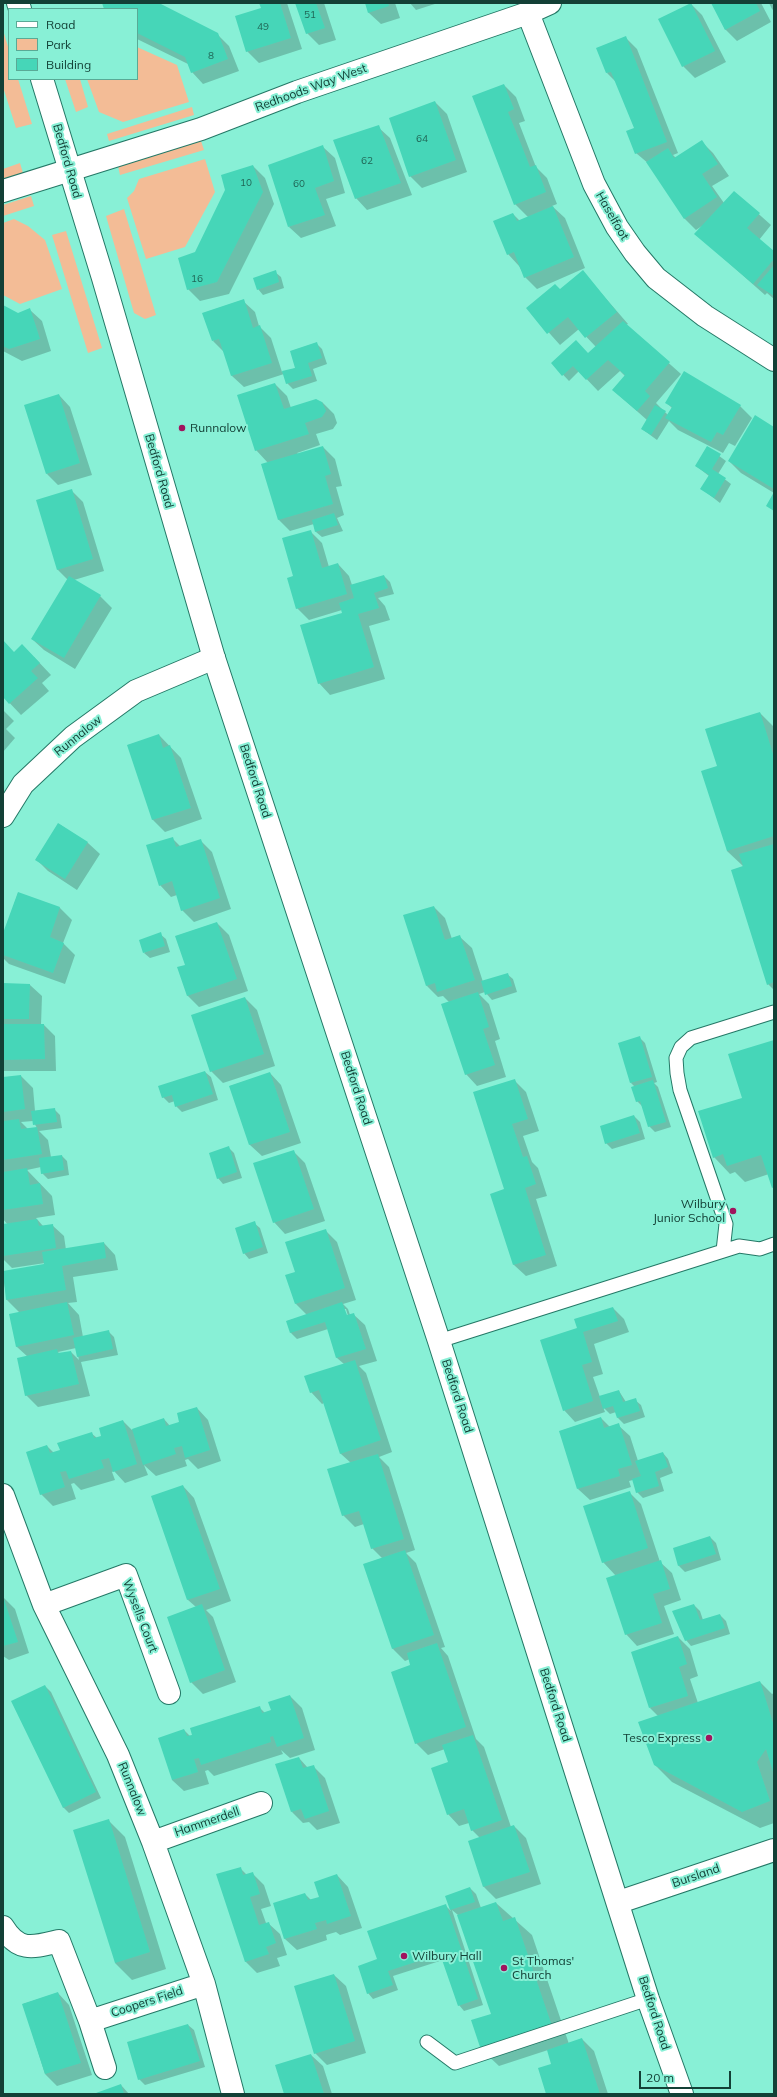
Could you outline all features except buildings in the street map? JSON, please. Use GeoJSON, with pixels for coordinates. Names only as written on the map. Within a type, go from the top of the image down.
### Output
{"type":"FeatureCollection","features":[{"type":"Feature","properties":{"kind":"street","name":"Redhoods Way West"},"geometry":{"type":"LineString","coordinates":[[3,191],[201,129],[297,92],[528,13],[550,3]]}},
{"type":"Feature","properties":{"kind":"street","name":"Haselfoot"},"geometry":{"type":"LineString","coordinates":[[528,13],[594,184],[617,227],[635,253],[656,278],[705,316],[774,360]]}},
{"type":"Feature","properties":{"kind":"street","name":"Bedford Road"},"geometry":{"type":"LineString","coordinates":[[42,80],[103,278],[214,658],[439,1341],[619,1902],[648,1999],[682,2094]]}},
{"type":"Feature","properties":{"kind":"street","name":"Runnalow"},"geometry":{"type":"LineString","coordinates":[[3,816],[23,784],[73,738],[136,691],[214,658]]}},
{"type":"Feature","properties":{"kind":"street","name":"Runnalow"},"geometry":{"type":"LineString","coordinates":[[3,1495],[44,1605],[118,1755],[153,1842],[204,1984],[233,2094]]}},
{"type":"Feature","properties":{"kind":"street","name":"Wysells Court"},"geometry":{"type":"LineString","coordinates":[[44,1605],[126,1575],[168,1693]]}},
{"type":"Feature","properties":{"kind":"street","name":"Hammerdell"},"geometry":{"type":"LineString","coordinates":[[153,1842],[261,1803]]}},
{"type":"Feature","properties":{"kind":"street","name":"Bursland"},"geometry":{"type":"LineString","coordinates":[[619,1902],[774,1850]]}},
{"type":"Feature","properties":{"kind":"street"},"geometry":{"type":"LineString","coordinates":[[3,1927],[11,1938],[21,1944],[34,1948],[59,1941],[90,2021],[105,2068]]}},
{"type":"Feature","properties":{"kind":"street","name":"Coopers Field"},"geometry":{"type":"LineString","coordinates":[[90,2021],[204,1984]]}},
{"type":"Feature","properties":{"kind":"lane"},"geometry":{"type":"LineString","coordinates":[[723,1251],[726,1224],[680,1090],[676,1058],[681,1047],[691,1038],[774,1012]]}},
{"type":"Feature","properties":{"kind":"lane"},"geometry":{"type":"LineString","coordinates":[[439,1341],[739,1246],[760,1249],[774,1244]]}},
{"type":"Feature","properties":{"kind":"lane"},"geometry":{"type":"LineString","coordinates":[[427,2042],[455,2063],[648,1999]]}},
{"type":"Feature","properties":{"kind":"green space"},"geometry":{"type":"Polygon","coordinates":[[[3,30],[8,47],[8,80],[18,80],[32,124],[16,128],[3,87],[3,30]]]}},
{"type":"Feature","properties":{"kind":"green space"},"geometry":{"type":"Polygon","coordinates":[[[138,47],[177,65],[189,102],[123,122],[99,112],[87,80],[138,80],[138,47]]]}},
{"type":"Feature","properties":{"kind":"green space"},"geometry":{"type":"Polygon","coordinates":[[[65,80],[80,80],[88,107],[76,112],[65,80]]]}},
{"type":"Feature","properties":{"kind":"green space"},"geometry":{"type":"Polygon","coordinates":[[[192,107],[194,115],[109,141],[107,134],[192,107]]]}},
{"type":"Feature","properties":{"kind":"green space"},"geometry":{"type":"Polygon","coordinates":[[[201,141],[204,150],[120,175],[118,166],[201,141]]]}},
{"type":"Feature","properties":{"kind":"green space"},"geometry":{"type":"Polygon","coordinates":[[[205,159],[215,192],[185,247],[146,259],[127,198],[134,191],[139,179],[205,159]]]}},
{"type":"Feature","properties":{"kind":"green space"},"geometry":{"type":"Polygon","coordinates":[[[20,163],[23,173],[3,180],[3,169],[20,163]]]}},
{"type":"Feature","properties":{"kind":"green space"},"geometry":{"type":"Polygon","coordinates":[[[31,196],[34,206],[3,216],[3,205],[31,196]]]}},
{"type":"Feature","properties":{"kind":"green space"},"geometry":{"type":"Polygon","coordinates":[[[124,209],[156,315],[145,319],[134,313],[106,216],[124,209]]]}},
{"type":"Feature","properties":{"kind":"green space"},"geometry":{"type":"Polygon","coordinates":[[[14,219],[28,226],[45,240],[62,289],[20,304],[3,295],[3,223],[14,219]]]}},
{"type":"Feature","properties":{"kind":"green space"},"geometry":{"type":"Polygon","coordinates":[[[66,231],[102,348],[88,353],[52,235],[66,231]]]}},
{"type":"Feature","properties":{"kind":"place","name":"Runnalow"},"geometry":{"type":"Point","coordinates":[182,428]}},
{"type":"Feature","properties":{"kind":"place","name":"Wilbury Junior School"},"geometry":{"type":"Point","coordinates":[733,1211]}},
{"type":"Feature","properties":{"kind":"place","name":"Tesco Express"},"geometry":{"type":"Point","coordinates":[709,1738]}},
{"type":"Feature","properties":{"kind":"place","name":"Wilbury Hall"},"geometry":{"type":"Point","coordinates":[404,1956]}},
{"type":"Feature","properties":{"kind":"place","name":"St Thomas' Church"},"geometry":{"type":"Point","coordinates":[504,1968]}}]}
